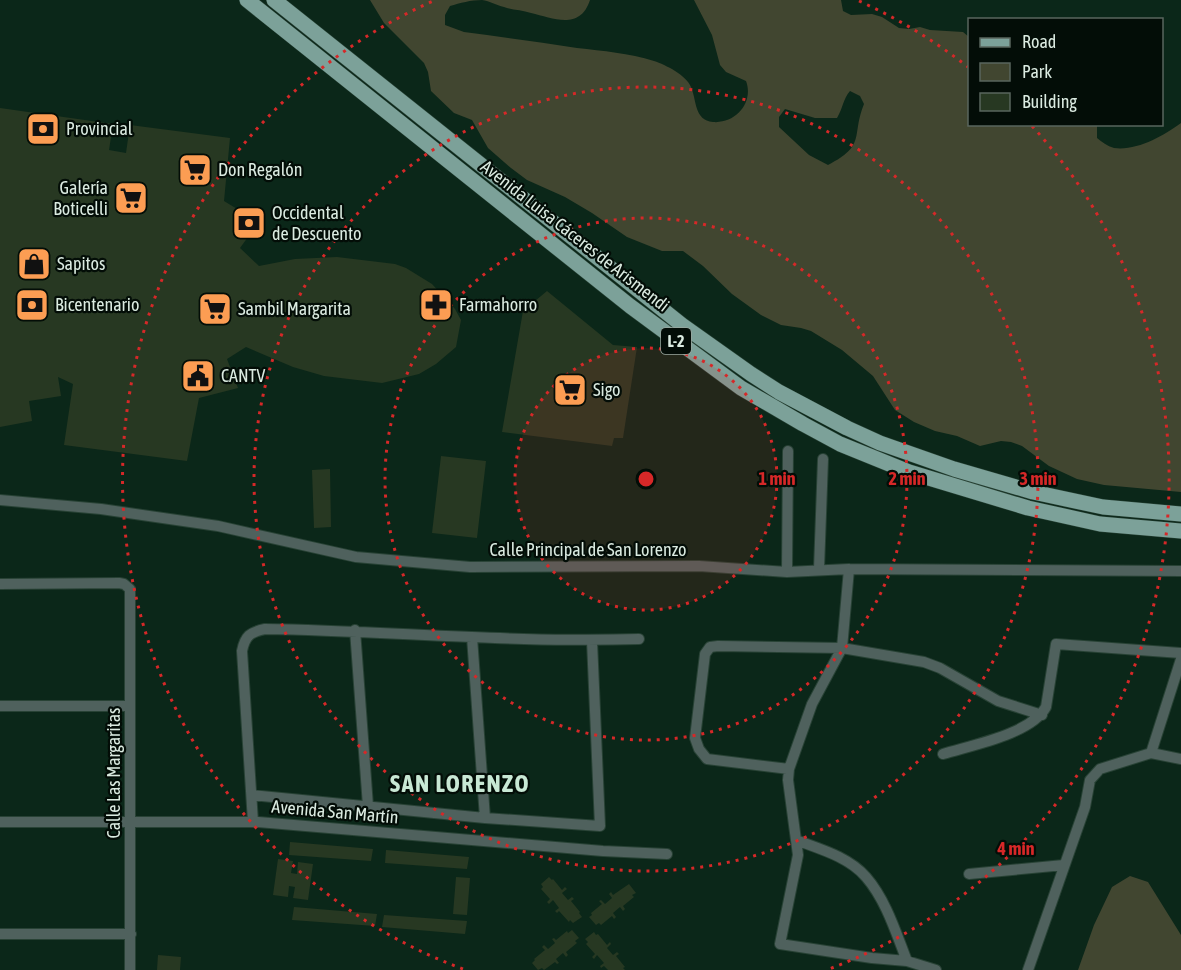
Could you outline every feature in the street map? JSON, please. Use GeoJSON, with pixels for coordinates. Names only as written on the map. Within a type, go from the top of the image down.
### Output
{"type":"FeatureCollection","features":[{"type":"Feature","properties":{"kind":"main road","name":"Avenida Luisa Cáceres de Arismendi"},"geometry":{"type":"LineString","coordinates":[[247,0],[647,319],[741,388],[803,424],[840,444],[909,472],[1028,508],[1100,524],[1181,531]]}},
{"type":"Feature","properties":{"kind":"main road","name":"Avenida Luisa Cáceres de Arismendi"},"geometry":{"type":"LineString","coordinates":[[274,0],[682,325],[751,374],[811,410],[847,429],[915,456],[1033,492],[1103,507],[1181,514]]}},
{"type":"Feature","properties":{"kind":"street"},"geometry":{"type":"LineString","coordinates":[[787,572],[788,451]]}},
{"type":"Feature","properties":{"kind":"street"},"geometry":{"type":"LineString","coordinates":[[819,569],[823,459]]}},
{"type":"Feature","properties":{"kind":"street","name":"Calle Principal de San Lorenzo"},"geometry":{"type":"LineString","coordinates":[[0,500],[101,508],[218,526],[356,557],[470,567],[699,566],[787,572],[849,568],[1181,571]]}},
{"type":"Feature","properties":{"kind":"street"},"geometry":{"type":"LineString","coordinates":[[849,568],[842,648],[812,704],[789,769],[788,780],[798,855],[780,944],[907,961],[936,970]]}},
{"type":"Feature","properties":{"kind":"street","name":"Calle Las Margaritas"},"geometry":{"type":"LineString","coordinates":[[0,584],[119,583],[130,589],[130,970]]}},
{"type":"Feature","properties":{"kind":"street"},"geometry":{"type":"LineString","coordinates":[[253,822],[243,666],[244,641],[248,634],[265,629],[355,630],[592,641],[639,639]]}},
{"type":"Feature","properties":{"kind":"street"},"geometry":{"type":"LineString","coordinates":[[355,630],[368,806]]}},
{"type":"Feature","properties":{"kind":"street"},"geometry":{"type":"LineString","coordinates":[[472,637],[485,818]]}},
{"type":"Feature","properties":{"kind":"street"},"geometry":{"type":"LineString","coordinates":[[252,795],[485,818],[600,826],[592,641]]}},
{"type":"Feature","properties":{"kind":"street"},"geometry":{"type":"LineString","coordinates":[[943,754],[1008,734],[1042,715],[1046,707],[1056,644],[1181,652]]}},
{"type":"Feature","properties":{"kind":"street"},"geometry":{"type":"LineString","coordinates":[[789,769],[707,759],[699,749],[695,738],[705,654],[710,647],[842,648],[924,662],[940,668],[998,701],[1042,715]]}},
{"type":"Feature","properties":{"kind":"street"},"geometry":{"type":"LineString","coordinates":[[1151,753],[1181,659]]}},
{"type":"Feature","properties":{"kind":"street"},"geometry":{"type":"LineString","coordinates":[[0,706],[130,706]]}},
{"type":"Feature","properties":{"kind":"street"},"geometry":{"type":"LineString","coordinates":[[1028,970],[1084,807],[1090,780],[1100,770],[1151,753],[1181,759]]}},
{"type":"Feature","properties":{"kind":"street","name":"Avenida San Martín"},"geometry":{"type":"LineString","coordinates":[[0,822],[253,822],[603,851],[667,854]]}},
{"type":"Feature","properties":{"kind":"street"},"geometry":{"type":"LineString","coordinates":[[796,840],[832,853],[866,876],[883,904],[907,961]]}},
{"type":"Feature","properties":{"kind":"street"},"geometry":{"type":"LineString","coordinates":[[969,874],[1064,865]]}},
{"type":"Feature","properties":{"kind":"street"},"geometry":{"type":"LineString","coordinates":[[0,934],[130,934]]}},
{"type":"Feature","properties":{"kind":"green space"},"geometry":{"type":"Polygon","coordinates":[[[370,0],[482,0],[450,6],[445,15],[445,25],[464,32],[616,53],[654,61],[685,78],[691,87],[702,118],[721,122],[741,110],[745,104],[748,89],[746,81],[726,72],[720,65],[712,35],[694,0],[841,0],[843,11],[851,15],[872,14],[882,17],[899,28],[920,27],[930,30],[963,32],[968,36],[968,126],[1097,126],[1097,138],[1111,147],[1123,148],[1149,142],[1181,123],[1181,492],[1104,485],[1077,479],[1049,466],[1022,446],[1011,442],[1001,441],[980,446],[914,422],[895,410],[873,376],[842,350],[811,331],[781,325],[761,315],[732,294],[703,266],[683,251],[662,251],[627,237],[565,197],[527,180],[488,148],[472,120],[454,113],[431,91],[424,63],[384,23],[370,0]],[[850,91],[837,118],[815,118],[785,109],[779,117],[779,127],[809,155],[828,165],[848,152],[853,145],[864,104],[860,96],[850,91]]]}},
{"type":"Feature","properties":{"kind":"green space"},"geometry":{"type":"Polygon","coordinates":[[[482,0],[590,0],[580,16],[565,20],[507,8],[482,0]]]}},
{"type":"Feature","properties":{"kind":"green space"},"geometry":{"type":"Polygon","coordinates":[[[1130,876],[1148,882],[1181,935],[1181,970],[1078,970],[1094,925],[1112,887],[1130,876]]]}},
{"type":"Feature","properties":{"kind":"building"},"geometry":{"type":"Polygon","coordinates":[[[0,108],[113,124],[109,150],[126,153],[130,125],[230,138],[224,201],[247,215],[249,212],[259,222],[240,248],[259,266],[295,259],[337,257],[395,264],[406,268],[432,284],[455,309],[461,320],[456,347],[436,364],[419,374],[382,383],[324,376],[293,367],[246,347],[227,359],[238,388],[199,398],[187,461],[64,445],[73,384],[58,377],[61,396],[29,401],[32,421],[0,427],[0,108]]]}},
{"type":"Feature","properties":{"kind":"building","name":"Sigo"},"geometry":{"type":"Polygon","coordinates":[[[547,291],[613,345],[637,347],[623,438],[614,438],[612,446],[502,432],[523,311],[547,291]]]}},
{"type":"Feature","properties":{"kind":"building"},"geometry":{"type":"Polygon","coordinates":[[[441,456],[486,461],[477,538],[432,533],[441,456]]]}},
{"type":"Feature","properties":{"kind":"building"},"geometry":{"type":"Polygon","coordinates":[[[330,469],[331,527],[314,528],[312,470],[330,469]]]}},
{"type":"Feature","properties":{"kind":"building"},"geometry":{"type":"Polygon","coordinates":[[[290,842],[373,849],[371,861],[289,855],[290,842]]]}},
{"type":"Feature","properties":{"kind":"building"},"geometry":{"type":"Polygon","coordinates":[[[386,850],[469,857],[467,869],[385,863],[386,850]]]}},
{"type":"Feature","properties":{"kind":"building"},"geometry":{"type":"Polygon","coordinates":[[[278,859],[293,861],[291,873],[297,874],[298,862],[313,864],[308,900],[293,898],[295,887],[289,886],[288,897],[273,895],[278,859]]]}},
{"type":"Feature","properties":{"kind":"building"},"geometry":{"type":"Polygon","coordinates":[[[456,877],[470,878],[467,915],[453,914],[456,877]]]}},
{"type":"Feature","properties":{"kind":"building"},"geometry":{"type":"Polygon","coordinates":[[[549,877],[562,890],[565,887],[567,889],[562,893],[568,900],[572,897],[574,899],[571,901],[582,917],[573,923],[570,920],[569,922],[559,911],[557,913],[555,911],[559,908],[553,900],[549,904],[547,902],[550,899],[541,889],[543,887],[541,884],[549,877]]]}},
{"type":"Feature","properties":{"kind":"building"},"geometry":{"type":"Polygon","coordinates":[[[629,884],[636,893],[623,906],[625,909],[623,911],[620,907],[613,913],[616,917],[614,919],[612,916],[601,925],[599,923],[596,925],[589,917],[602,904],[599,901],[605,904],[612,898],[609,894],[611,892],[613,895],[629,884]]]}},
{"type":"Feature","properties":{"kind":"building"},"geometry":{"type":"Polygon","coordinates":[[[294,907],[377,914],[375,926],[292,920],[294,907]]]}},
{"type":"Feature","properties":{"kind":"building"},"geometry":{"type":"Polygon","coordinates":[[[384,915],[467,921],[465,934],[382,927],[384,915]]]}},
{"type":"Feature","properties":{"kind":"building"},"geometry":{"type":"Polygon","coordinates":[[[572,930],[579,938],[575,941],[577,943],[566,952],[568,955],[566,957],[563,953],[556,959],[559,963],[555,962],[544,970],[542,968],[538,970],[532,963],[545,950],[542,947],[544,945],[548,949],[555,943],[552,939],[556,940],[567,931],[568,933],[572,930]]]}},
{"type":"Feature","properties":{"kind":"building"},"geometry":{"type":"Polygon","coordinates":[[[594,932],[607,945],[610,942],[607,948],[613,955],[617,952],[619,954],[616,956],[625,970],[608,970],[604,966],[601,968],[600,966],[604,963],[597,955],[594,959],[592,957],[595,954],[586,944],[588,942],[585,939],[594,932]]]}},
{"type":"Feature","properties":{"kind":"building"},"geometry":{"type":"Polygon","coordinates":[[[158,955],[181,957],[180,970],[157,970],[158,955]]]}},
{"type":"Feature","properties":{"kind":"place","name":"Provincial"},"geometry":{"type":"Point","coordinates":[43,129]}},
{"type":"Feature","properties":{"kind":"place","name":"Don Regalón"},"geometry":{"type":"Point","coordinates":[195,170]}},
{"type":"Feature","properties":{"kind":"place","name":"Galería Boticelli"},"geometry":{"type":"Point","coordinates":[131,198]}},
{"type":"Feature","properties":{"kind":"place","name":"Occidental de Descuento"},"geometry":{"type":"Point","coordinates":[249,223]}},
{"type":"Feature","properties":{"kind":"place","name":"Sapitos"},"geometry":{"type":"Point","coordinates":[34,264]}},
{"type":"Feature","properties":{"kind":"place","name":"Bicentenario"},"geometry":{"type":"Point","coordinates":[32,305]}},
{"type":"Feature","properties":{"kind":"place","name":"Farmahorro"},"geometry":{"type":"Point","coordinates":[436,305]}},
{"type":"Feature","properties":{"kind":"place","name":"Sambil Margarita"},"geometry":{"type":"Point","coordinates":[215,309]}},
{"type":"Feature","properties":{"kind":"place","name":"CANTV"},"geometry":{"type":"Point","coordinates":[198,376]}},
{"type":"Feature","properties":{"kind":"place","name":"Sigo"},"geometry":{"type":"Point","coordinates":[570,390]}},
{"type":"Feature","properties":{"kind":"district","name":"SAN LORENZO"},"geometry":{"type":"Point","coordinates":[460,784]}}]}
